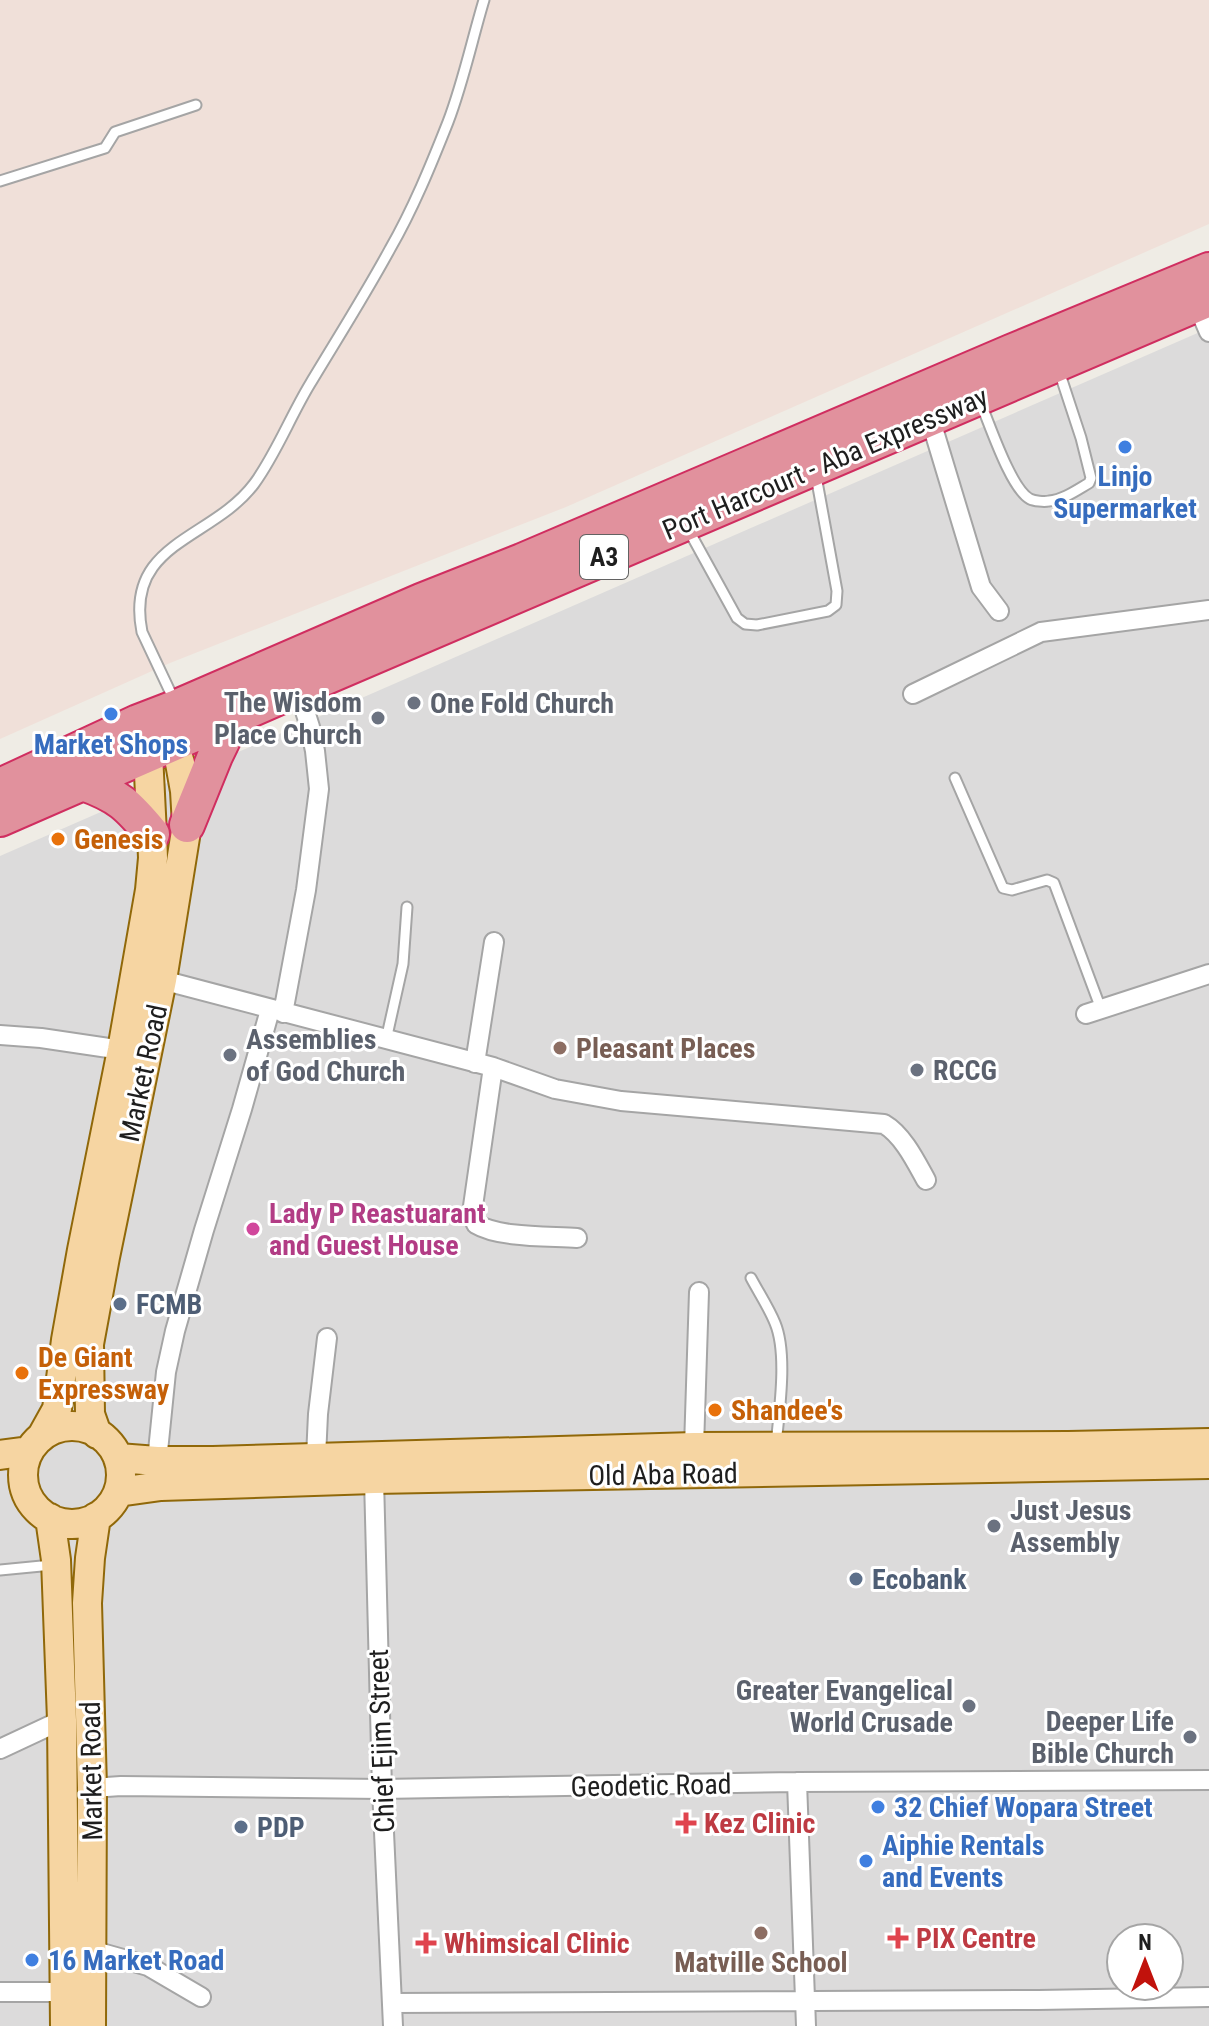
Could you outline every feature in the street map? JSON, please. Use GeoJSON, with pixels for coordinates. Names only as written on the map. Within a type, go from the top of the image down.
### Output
{"type":"FeatureCollection","features":[{"type":"Feature","properties":{"kind":"highway","name":"Port Harcourt - Aba Expressway"},"geometry":{"type":"LineString","coordinates":[[0,786],[160,728],[421,601],[1209,270]]}},
{"type":"Feature","properties":{"kind":"highway","name":"Port Harcourt - Aba Expressway"},"geometry":{"type":"LineString","coordinates":[[0,819],[83,783],[160,728],[234,717],[1056,364],[1205,311]]}},
{"type":"Feature","properties":{"kind":"highway"},"geometry":{"type":"LineString","coordinates":[[187,825],[234,717]]}},
{"type":"Feature","properties":{"kind":"highway"},"geometry":{"type":"LineString","coordinates":[[83,783],[106,791],[130,807],[152,834]]}},
{"type":"Feature","properties":{"kind":"main road","name":"Market Road"},"geometry":{"type":"LineString","coordinates":[[97,1434],[90,1414],[89,1344],[162,980],[187,825],[180,763],[160,728]]}},
{"type":"Feature","properties":{"kind":"main road","name":"Market Road"},"geometry":{"type":"LineString","coordinates":[[35,1444],[57,1409],[79,1265],[150,890],[160,728]]}},
{"type":"Feature","properties":{"kind":"main road"},"geometry":{"type":"LineString","coordinates":[[0,1455],[35,1444],[65,1427],[82,1427],[110,1444],[118,1458],[121,1475],[118,1492],[109,1506],[96,1517],[73,1523],[65,1523],[0,1488]]}},
{"type":"Feature","properties":{"kind":"main road","name":"Old Aba Road"},"geometry":{"type":"LineString","coordinates":[[118,1458],[157,1461],[694,1447],[1209,1443]]}},
{"type":"Feature","properties":{"kind":"main road"},"geometry":{"type":"LineString","coordinates":[[35,1444],[23,1471],[23,1481],[39,1509]]}},
{"type":"Feature","properties":{"kind":"main road","name":"Old Aba Road"},"geometry":{"type":"LineString","coordinates":[[118,1492],[161,1486],[374,1479],[1209,1464]]}},
{"type":"Feature","properties":{"kind":"main road","name":"Market Road"},"geometry":{"type":"LineString","coordinates":[[39,1509],[56,1564],[62,1720],[65,2026]]}},
{"type":"Feature","properties":{"kind":"main road","name":"Market Road"},"geometry":{"type":"LineString","coordinates":[[91,2026],[92,1788],[87,1603],[96,1517]]}},
{"type":"Feature","properties":{"kind":"street"},"geometry":{"type":"LineString","coordinates":[[930,418],[981,587],[999,611]]}},
{"type":"Feature","properties":{"kind":"street"},"geometry":{"type":"LineString","coordinates":[[913,694],[1041,632],[1209,610]]}},
{"type":"Feature","properties":{"kind":"street"},"geometry":{"type":"LineString","coordinates":[[157,1461],[166,1372],[175,1331],[277,1012],[306,890],[319,789],[310,727],[298,689]]}},
{"type":"Feature","properties":{"kind":"street"},"geometry":{"type":"LineString","coordinates":[[494,942],[472,1213],[476,1224],[484,1229],[577,1238]]}},
{"type":"Feature","properties":{"kind":"street"},"geometry":{"type":"LineString","coordinates":[[1094,1012],[1209,974]]}},
{"type":"Feature","properties":{"kind":"street"},"geometry":{"type":"LineString","coordinates":[[162,980],[484,1065],[555,1089],[621,1101],[884,1124],[913,1156],[926,1180]]}},
{"type":"Feature","properties":{"kind":"street"},"geometry":{"type":"LineString","coordinates":[[0,1035],[122,1050]]}},
{"type":"Feature","properties":{"kind":"street"},"geometry":{"type":"LineString","coordinates":[[694,1447],[699,1292]]}},
{"type":"Feature","properties":{"kind":"street"},"geometry":{"type":"LineString","coordinates":[[316,1457],[327,1338]]}},
{"type":"Feature","properties":{"kind":"street","name":"Chief Ejim Street"},"geometry":{"type":"LineString","coordinates":[[374,1479],[382,1789],[393,2026]]}},
{"type":"Feature","properties":{"kind":"street"},"geometry":{"type":"LineString","coordinates":[[0,1749],[62,1720]]}},
{"type":"Feature","properties":{"kind":"street","name":"Geodetic Road"},"geometry":{"type":"LineString","coordinates":[[92,1788],[382,1789],[797,1782],[1209,1780]]}},
{"type":"Feature","properties":{"kind":"street"},"geometry":{"type":"LineString","coordinates":[[797,1782],[806,2026]]}},
{"type":"Feature","properties":{"kind":"street"},"geometry":{"type":"LineString","coordinates":[[91,1950],[148,1966],[201,1997]]}},
{"type":"Feature","properties":{"kind":"street"},"geometry":{"type":"LineString","coordinates":[[0,1992],[65,1992]]}},
{"type":"Feature","properties":{"kind":"street"},"geometry":{"type":"LineString","coordinates":[[392,2003],[1209,1997]]}},
{"type":"Feature","properties":{"kind":"lane"},"geometry":{"type":"LineString","coordinates":[[160,728],[140,610],[143,585],[149,571],[159,558],[247,494],[264,471],[307,389],[391,248],[425,177],[449,119],[484,0]]}},
{"type":"Feature","properties":{"kind":"lane"},"geometry":{"type":"LineString","coordinates":[[0,181],[105,148],[115,132],[196,105]]}},
{"type":"Feature","properties":{"kind":"lane"},"geometry":{"type":"LineString","coordinates":[[979,397],[1019,489],[1030,500],[1058,499],[1089,483],[1091,478],[1056,364]]}},
{"type":"Feature","properties":{"kind":"lane"},"geometry":{"type":"LineString","coordinates":[[685,523],[737,618],[745,624],[757,625],[828,611],[836,605],[837,591],[815,467]]}},
{"type":"Feature","properties":{"kind":"lane"},"geometry":{"type":"LineString","coordinates":[[955,778],[1003,888],[1012,890],[1047,880],[1054,883],[1094,1012]]}},
{"type":"Feature","properties":{"kind":"lane"},"geometry":{"type":"LineString","coordinates":[[386,1040],[403,964],[407,907]]}},
{"type":"Feature","properties":{"kind":"lane"},"geometry":{"type":"LineString","coordinates":[[751,1278],[776,1324],[779,1337],[781,1374],[776,1448]]}},
{"type":"Feature","properties":{"kind":"lane"},"geometry":{"type":"LineString","coordinates":[[0,1570],[56,1564]]}},
{"type":"Feature","properties":{"kind":"shaded area"},"geometry":{"type":"Polygon","coordinates":[[[0,0],[1209,0],[1209,224],[566,507],[170,663],[0,739],[0,0]]]}},
{"type":"Feature","properties":{"kind":"shaded area"},"geometry":{"type":"Polygon","coordinates":[[[1209,328],[1209,2026],[0,2026],[0,856],[1209,328]]]}},
{"type":"Feature","properties":{"kind":"place","name":"Linjo Supermarket"},"geometry":{"type":"Point","coordinates":[1125,447]}},
{"type":"Feature","properties":{"kind":"place","name":"One Fold Church"},"geometry":{"type":"Point","coordinates":[414,703]}},
{"type":"Feature","properties":{"kind":"place","name":"Market Shops"},"geometry":{"type":"Point","coordinates":[111,714]}},
{"type":"Feature","properties":{"kind":"place","name":"The Wisdom Place Church"},"geometry":{"type":"Point","coordinates":[378,718]}},
{"type":"Feature","properties":{"kind":"place","name":"Genesis"},"geometry":{"type":"Point","coordinates":[58,839]}},
{"type":"Feature","properties":{"kind":"place","name":"Pleasant Places"},"geometry":{"type":"Point","coordinates":[560,1048]}},
{"type":"Feature","properties":{"kind":"place","name":"Assemblies of God Church"},"geometry":{"type":"Point","coordinates":[230,1055]}},
{"type":"Feature","properties":{"kind":"place","name":"RCCG"},"geometry":{"type":"Point","coordinates":[917,1070]}},
{"type":"Feature","properties":{"kind":"place","name":"Lady P Reastuarant and Guest House"},"geometry":{"type":"Point","coordinates":[253,1229]}},
{"type":"Feature","properties":{"kind":"place","name":"FCMB"},"geometry":{"type":"Point","coordinates":[120,1304]}},
{"type":"Feature","properties":{"kind":"place","name":"De Giant Expressway"},"geometry":{"type":"Point","coordinates":[22,1373]}},
{"type":"Feature","properties":{"kind":"place","name":"Shandee's"},"geometry":{"type":"Point","coordinates":[715,1410]}},
{"type":"Feature","properties":{"kind":"place","name":"Just Jesus Assembly"},"geometry":{"type":"Point","coordinates":[994,1526]}},
{"type":"Feature","properties":{"kind":"place","name":"Ecobank"},"geometry":{"type":"Point","coordinates":[856,1579]}},
{"type":"Feature","properties":{"kind":"place","name":"Greater Evangelical World Crusade"},"geometry":{"type":"Point","coordinates":[969,1706]}},
{"type":"Feature","properties":{"kind":"place","name":"Deeper Life Bible Church"},"geometry":{"type":"Point","coordinates":[1190,1737]}},
{"type":"Feature","properties":{"kind":"place","name":"32 Chief Wopara Street"},"geometry":{"type":"Point","coordinates":[878,1807]}},
{"type":"Feature","properties":{"kind":"place","name":"Kez Clinic"},"geometry":{"type":"Point","coordinates":[686,1823]}},
{"type":"Feature","properties":{"kind":"place","name":"PDP"},"geometry":{"type":"Point","coordinates":[241,1827]}},
{"type":"Feature","properties":{"kind":"place","name":"Aiphie Rentals and Events"},"geometry":{"type":"Point","coordinates":[866,1861]}},
{"type":"Feature","properties":{"kind":"place","name":"Matville School"},"geometry":{"type":"Point","coordinates":[761,1933]}},
{"type":"Feature","properties":{"kind":"place","name":"PIX Centre"},"geometry":{"type":"Point","coordinates":[898,1938]}},
{"type":"Feature","properties":{"kind":"place","name":"Whimsical Clinic"},"geometry":{"type":"Point","coordinates":[426,1943]}},
{"type":"Feature","properties":{"kind":"place","name":"16 Market Road"},"geometry":{"type":"Point","coordinates":[32,1960]}}]}
